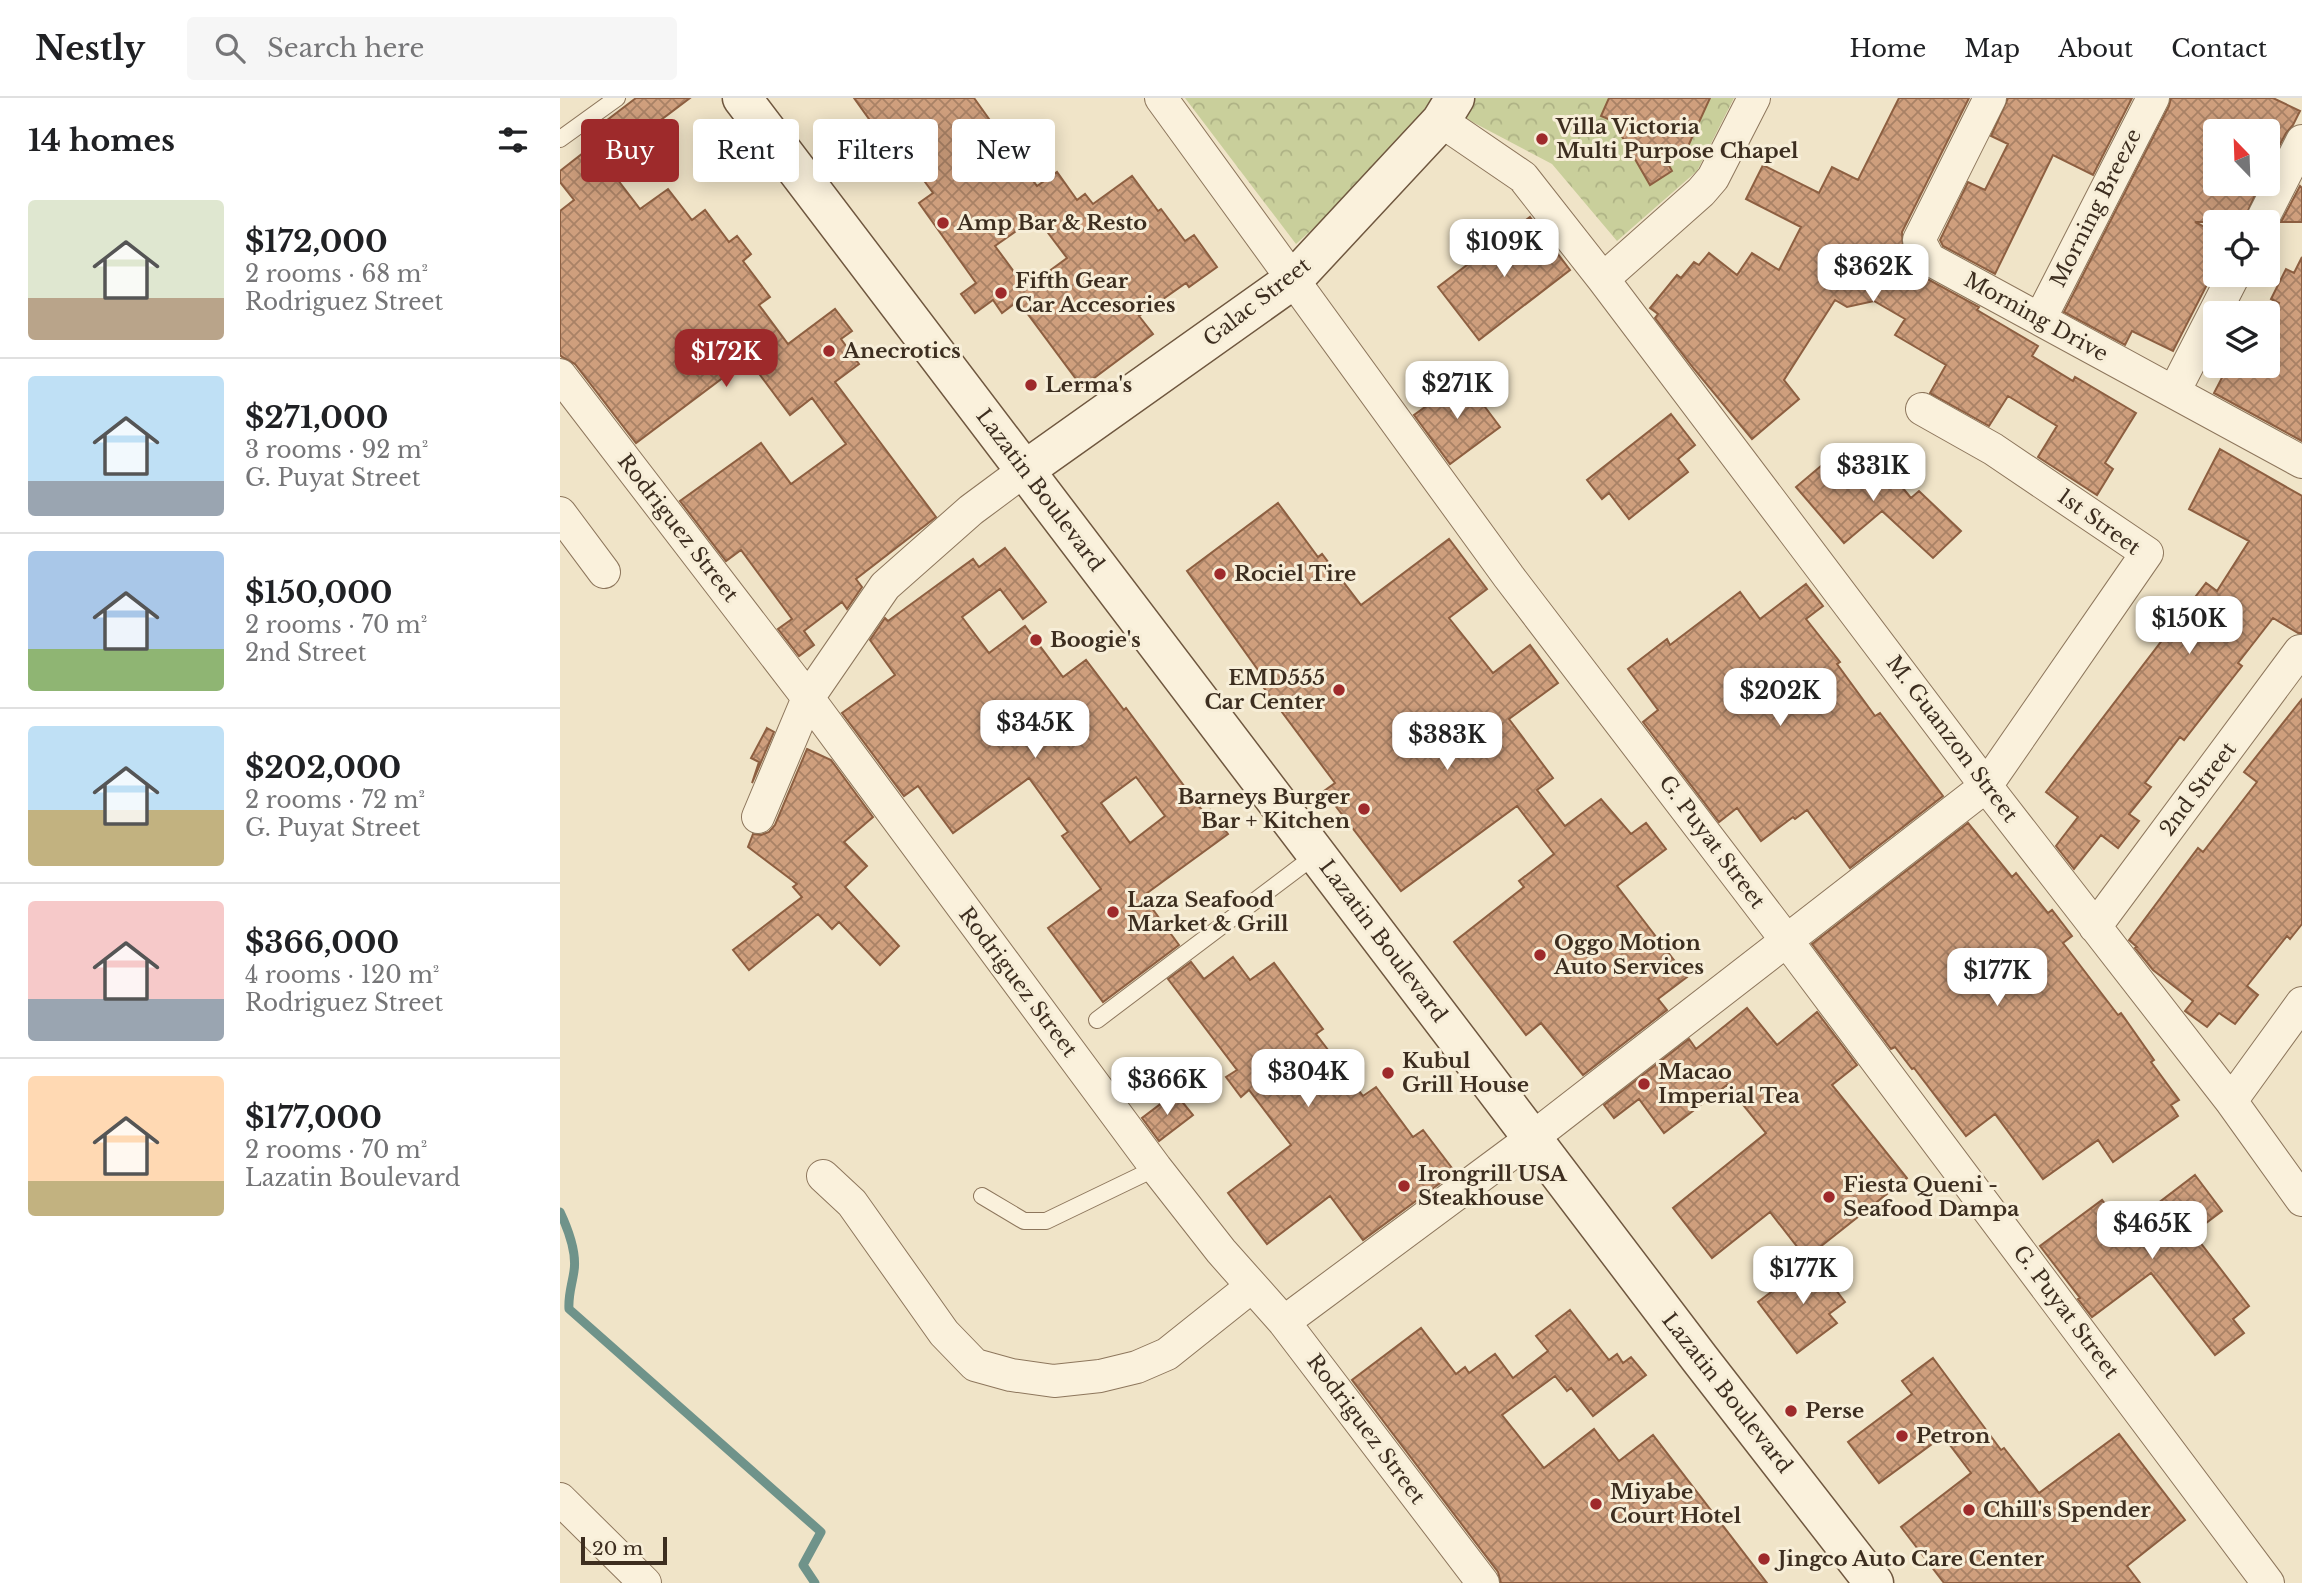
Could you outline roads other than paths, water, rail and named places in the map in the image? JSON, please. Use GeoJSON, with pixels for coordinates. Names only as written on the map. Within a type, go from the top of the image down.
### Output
{"type":"FeatureCollection","features":[{"type":"Feature","properties":{"kind":"main road","name":"Lazatin Boulevard"},"geometry":{"type":"LineString","coordinates":[[742,98],[1532,1138],[1874,1583]]}},
{"type":"Feature","properties":{"kind":"main road","name":"Galac Street"},"geometry":{"type":"LineString","coordinates":[[1026,470],[1294,279],[1448,110]]}},
{"type":"Feature","properties":{"kind":"street","name":"G. Puyat Street"},"geometry":{"type":"LineString","coordinates":[[1161,98],[1501,566],[1787,941],[2268,1583]]}},
{"type":"Feature","properties":{"kind":"street"},"geometry":{"type":"LineString","coordinates":[[1603,279],[1701,192],[1713,178],[1755,98]]}},
{"type":"Feature","properties":{"kind":"street","name":"Morning Drive"},"geometry":{"type":"LineString","coordinates":[[1990,98],[1919,240],[1929,259],[2302,462]]}},
{"type":"Feature","properties":{"kind":"street","name":"Morning Breeze"},"geometry":{"type":"LineString","coordinates":[[2040,319],[2153,98]]}},
{"type":"Feature","properties":{"kind":"street","name":"M. Guanzon Street"},"geometry":{"type":"LineString","coordinates":[[1448,110],[1523,177],[1603,279],[1986,786],[2231,1101],[2302,1200]]}},
{"type":"Feature","properties":{"kind":"street"},"geometry":{"type":"LineString","coordinates":[[2266,210],[2302,141]]}},
{"type":"Feature","properties":{"kind":"street"},"geometry":{"type":"LineString","coordinates":[[2174,392],[2228,287]]}},
{"type":"Feature","properties":{"kind":"street","name":"Rodriguez Street"},"geometry":{"type":"LineString","coordinates":[[560,375],[808,698],[1156,1168],[1251,1287],[1284,1322],[1483,1583]]}},
{"type":"Feature","properties":{"kind":"street","name":"1st Street"},"geometry":{"type":"LineString","coordinates":[[1923,409],[1993,449],[2147,553],[1986,786]]}},
{"type":"Feature","properties":{"kind":"street"},"geometry":{"type":"LineString","coordinates":[[758,817],[808,698],[885,586],[971,510],[1026,470]]}},
{"type":"Feature","properties":{"kind":"street"},"geometry":{"type":"LineString","coordinates":[[560,513],[604,572]]}},
{"type":"Feature","properties":{"kind":"street","name":"2nd Street"},"geometry":{"type":"LineString","coordinates":[[2095,927],[2300,651]]}},
{"type":"Feature","properties":{"kind":"street"},"geometry":{"type":"LineString","coordinates":[[1284,1322],[1532,1138],[1986,786]]}},
{"type":"Feature","properties":{"kind":"street"},"geometry":{"type":"LineString","coordinates":[[2231,1101],[2302,1003]]}},
{"type":"Feature","properties":{"kind":"street"},"geometry":{"type":"LineString","coordinates":[[823,1176],[852,1203],[944,1333],[975,1365],[1011,1375],[1054,1381],[1100,1376],[1137,1367],[1167,1354],[1251,1287]]}},
{"type":"Feature","properties":{"kind":"street"},"geometry":{"type":"LineString","coordinates":[[560,1499],[645,1583]]}},
{"type":"Feature","properties":{"kind":"lane"},"geometry":{"type":"LineString","coordinates":[[560,139],[617,98]]}},
{"type":"Feature","properties":{"kind":"lane"},"geometry":{"type":"LineString","coordinates":[[1097,1020],[1317,854]]}},
{"type":"Feature","properties":{"kind":"lane"},"geometry":{"type":"LineString","coordinates":[[982,1196],[1024,1221],[1046,1221],[1156,1168]]}},
{"type":"Feature","properties":{"kind":"waterway"},"geometry":{"type":"LineString","coordinates":[[560,1212],[569,1233],[574,1256],[569,1309],[821,1532],[803,1565],[815,1583]]}},
{"type":"Feature","properties":{"kind":"place","name":"Villa Victoria Multi Purpose Chapel"},"geometry":{"type":"Point","coordinates":[1542,139]}},
{"type":"Feature","properties":{"kind":"place","name":"Amp Bar & Resto"},"geometry":{"type":"Point","coordinates":[943,223]}},
{"type":"Feature","properties":{"kind":"place","name":"Fifth Gear Car Accesories"},"geometry":{"type":"Point","coordinates":[1001,293]}},
{"type":"Feature","properties":{"kind":"place","name":"Anecrotics"},"geometry":{"type":"Point","coordinates":[829,351]}},
{"type":"Feature","properties":{"kind":"place","name":"Lerma's"},"geometry":{"type":"Point","coordinates":[1031,385]}},
{"type":"Feature","properties":{"kind":"place","name":"Rociel Tire"},"geometry":{"type":"Point","coordinates":[1220,574]}},
{"type":"Feature","properties":{"kind":"place","name":"Boogie's"},"geometry":{"type":"Point","coordinates":[1036,640]}},
{"type":"Feature","properties":{"kind":"place","name":"EMD555 Car Center"},"geometry":{"type":"Point","coordinates":[1339,690]}},
{"type":"Feature","properties":{"kind":"place","name":"Barneys Burger Bar + Kitchen"},"geometry":{"type":"Point","coordinates":[1364,809]}},
{"type":"Feature","properties":{"kind":"place","name":"Laza Seafood Market & Grill"},"geometry":{"type":"Point","coordinates":[1113,912]}},
{"type":"Feature","properties":{"kind":"place","name":"Oggo Motion Auto Services"},"geometry":{"type":"Point","coordinates":[1540,955]}},
{"type":"Feature","properties":{"kind":"place","name":"Kubul Grill House"},"geometry":{"type":"Point","coordinates":[1388,1073]}},
{"type":"Feature","properties":{"kind":"place","name":"Macao Imperial Tea"},"geometry":{"type":"Point","coordinates":[1644,1084]}},
{"type":"Feature","properties":{"kind":"place","name":"Irongrill USA Steakhouse"},"geometry":{"type":"Point","coordinates":[1404,1186]}},
{"type":"Feature","properties":{"kind":"place","name":"Fiesta Queni - Seafood Dampa"},"geometry":{"type":"Point","coordinates":[1829,1197]}},
{"type":"Feature","properties":{"kind":"place","name":"Perse"},"geometry":{"type":"Point","coordinates":[1791,1411]}},
{"type":"Feature","properties":{"kind":"place","name":"Petron"},"geometry":{"type":"Point","coordinates":[1902,1436]}},
{"type":"Feature","properties":{"kind":"place","name":"Miyabe Court Hotel"},"geometry":{"type":"Point","coordinates":[1596,1504]}},
{"type":"Feature","properties":{"kind":"place","name":"Chill's Spender"},"geometry":{"type":"Point","coordinates":[1969,1510]}},
{"type":"Feature","properties":{"kind":"place","name":"Jingco Auto Care Center"},"geometry":{"type":"Point","coordinates":[1764,1559]}}]}
